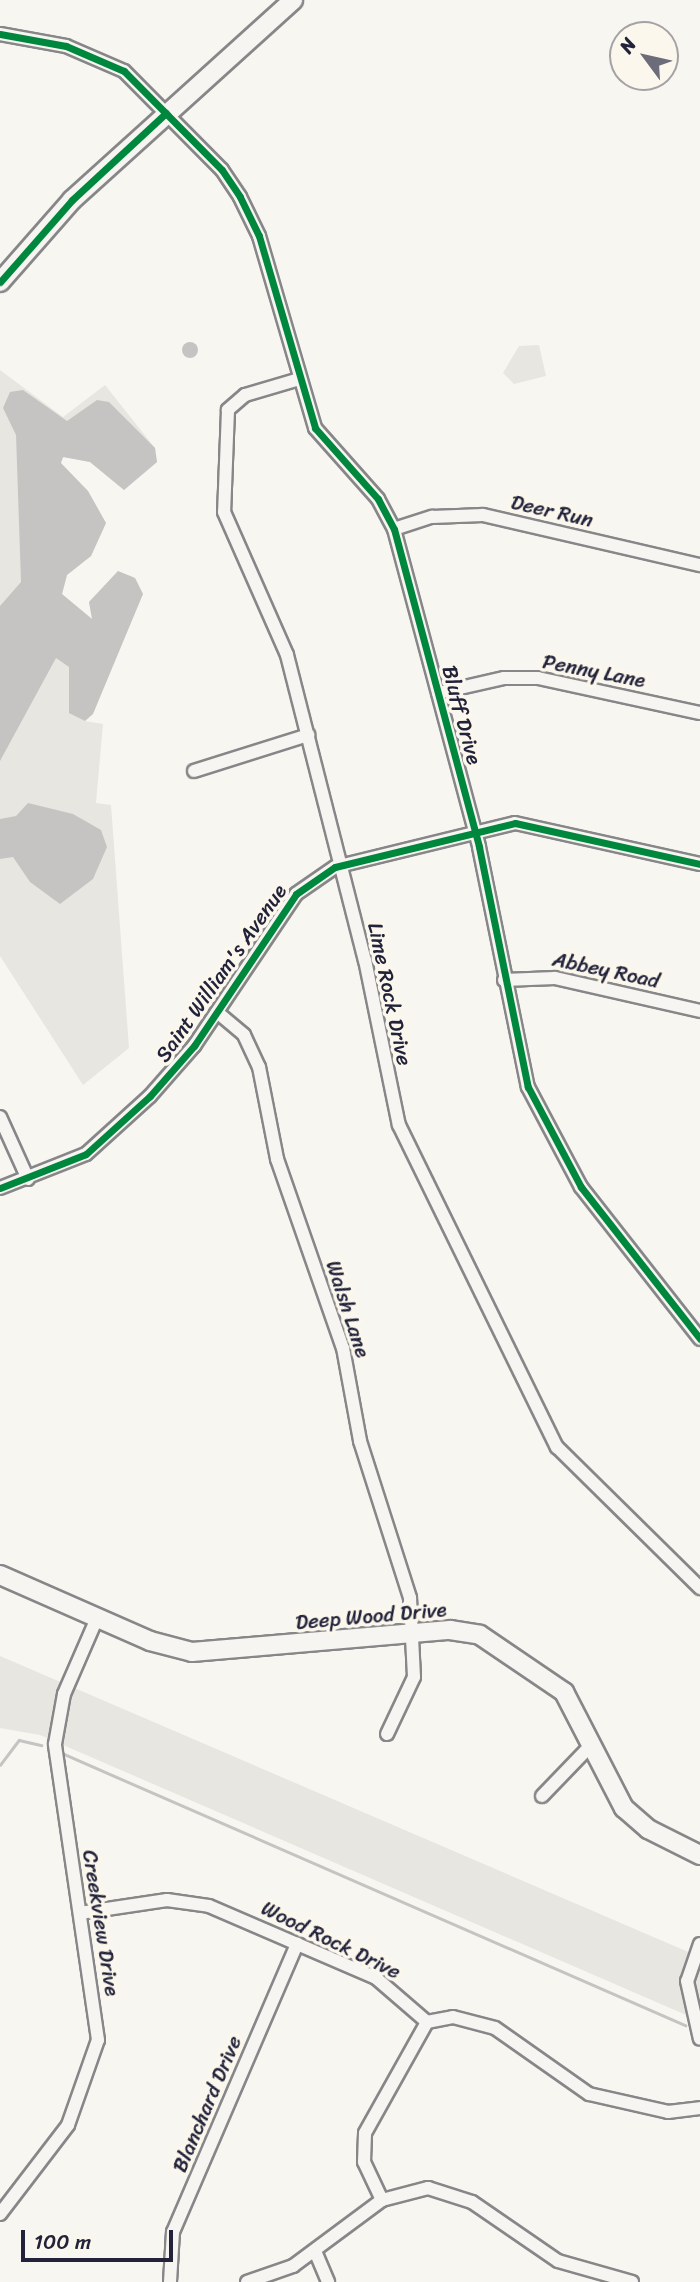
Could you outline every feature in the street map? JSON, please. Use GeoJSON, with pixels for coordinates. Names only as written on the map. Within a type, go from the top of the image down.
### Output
{"type":"FeatureCollection","features":[{"type":"Feature","properties":{"kind":"street"},"geometry":{"type":"LineString","coordinates":[[0,282],[72,200],[293,0]]}},
{"type":"Feature","properties":{"kind":"street","name":"Bluff Drive"},"geometry":{"type":"LineString","coordinates":[[0,34],[101,58],[136,81],[222,170],[252,220],[296,380],[323,442],[378,499],[394,529],[474,829],[520,1062],[562,1157],[700,1339]]}},
{"type":"Feature","properties":{"kind":"street","name":"Lime Rock Drive"},"geometry":{"type":"LineString","coordinates":[[296,380],[232,403],[225,419],[222,496],[229,528],[279,631],[342,865],[399,1125],[546,1427],[580,1475],[700,1588]]}},
{"type":"Feature","properties":{"kind":"street","name":"Deer Run"},"geometry":{"type":"LineString","coordinates":[[394,529],[447,514],[483,515],[700,565]]}},
{"type":"Feature","properties":{"kind":"street","name":"Penny Lane"},"geometry":{"type":"LineString","coordinates":[[438,693],[504,678],[538,678],[700,713]]}},
{"type":"Feature","properties":{"kind":"street"},"geometry":{"type":"LineString","coordinates":[[194,771],[308,735]]}},
{"type":"Feature","properties":{"kind":"street","name":"Saint William's Avenue"},"geometry":{"type":"LineString","coordinates":[[0,1188],[28,1179],[101,1143],[174,1072],[296,894],[342,865],[474,829],[531,824],[700,864]]}},
{"type":"Feature","properties":{"kind":"street","name":"Abbey Road"},"geometry":{"type":"LineString","coordinates":[[504,980],[555,978],[700,1010]]}},
{"type":"Feature","properties":{"kind":"street","name":"Walsh Lane"},"geometry":{"type":"LineString","coordinates":[[217,1012],[244,1035],[259,1067],[277,1159],[343,1348],[359,1441],[401,1562],[414,1633],[414,1677],[387,1734]]}},
{"type":"Feature","properties":{"kind":"street"},"geometry":{"type":"LineString","coordinates":[[0,1117],[28,1179]]}},
{"type":"Feature","properties":{"kind":"street","name":"Deep Wood Drive"},"geometry":{"type":"LineString","coordinates":[[0,1575],[166,1646],[208,1653],[414,1633],[466,1631],[509,1650],[564,1692],[624,1808],[648,1829],[700,1855]]}},
{"type":"Feature","properties":{"kind":"street","name":"Creekview Drive"},"geometry":{"type":"LineString","coordinates":[[0,2214],[68,2125],[94,2062],[98,2025],[55,1744],[64,1694],[97,1618]]}},
{"type":"Feature","properties":{"kind":"street"},"geometry":{"type":"LineString","coordinates":[[542,1796],[592,1744]]}},
{"type":"Feature","properties":{"kind":"street","name":"Wood Rock Drive"},"geometry":{"type":"LineString","coordinates":[[80,1913],[190,1901],[297,1944],[390,1986],[427,2022]]}},
{"type":"Feature","properties":{"kind":"street","name":"Blanchard Drive"},"geometry":{"type":"LineString","coordinates":[[170,2282],[173,2232],[297,1944]]}},
{"type":"Feature","properties":{"kind":"street"},"geometry":{"type":"LineString","coordinates":[[700,1944],[687,1981],[700,2039]]}},
{"type":"Feature","properties":{"kind":"street"},"geometry":{"type":"LineString","coordinates":[[382,2200],[364,2162],[365,2133],[427,2022],[453,2017],[495,2028],[589,2094],[668,2112],[700,2108]]}},
{"type":"Feature","properties":{"kind":"street"},"geometry":{"type":"LineString","coordinates":[[247,2282],[315,2251],[382,2200],[412,2189],[448,2191],[558,2261],[632,2282]]}},
{"type":"Feature","properties":{"kind":"street"},"geometry":{"type":"LineString","coordinates":[[315,2251],[328,2282]]}},
{"type":"Feature","properties":{"kind":"shaded area"},"geometry":{"type":"Polygon","coordinates":[[[190,342],[196,344],[196,356],[190,358],[184,356],[182,350],[184,344],[190,342]]]}},
{"type":"Feature","properties":{"kind":"shaded area"},"geometry":{"type":"Polygon","coordinates":[[[539,345],[546,376],[514,384],[503,373],[519,346],[539,345]]]}},
{"type":"Feature","properties":{"kind":"shaded area"},"geometry":{"type":"Polygon","coordinates":[[[0,370],[63,417],[105,385],[155,448],[157,462],[124,490],[90,462],[64,457],[60,463],[88,491],[106,523],[91,556],[67,575],[62,594],[92,619],[89,602],[118,571],[135,578],[143,594],[85,721],[103,724],[96,803],[111,805],[129,1048],[83,1085],[0,956],[0,370]]]}},
{"type":"Feature","properties":{"kind":"shaded area"},"geometry":{"type":"Polygon","coordinates":[[[23,390],[67,421],[97,400],[109,402],[155,448],[157,462],[124,490],[90,462],[63,457],[61,463],[88,491],[106,523],[91,556],[67,575],[62,594],[92,619],[89,602],[118,571],[135,578],[143,594],[93,714],[85,721],[69,713],[69,667],[56,658],[0,761],[0,606],[21,582],[16,435],[3,408],[10,392],[23,390]]]}},
{"type":"Feature","properties":{"kind":"shaded area"},"geometry":{"type":"Polygon","coordinates":[[[28,803],[73,814],[101,830],[107,847],[93,879],[60,904],[30,882],[13,857],[0,859],[0,819],[16,816],[28,803]]]}},
{"type":"Feature","properties":{"kind":"shaded area"},"geometry":{"type":"Polygon","coordinates":[[[0,1656],[700,1957],[700,2021],[40,1735],[0,1728],[0,1656]]]}},
{"type":"Feature","properties":{"kind":"waterway"},"geometry":{"type":"LineString","coordinates":[[0,1765],[19,1740],[41,1745]]}},
{"type":"Feature","properties":{"kind":"waterway"},"geometry":{"type":"LineString","coordinates":[[64,1754],[685,2025]]}},
{"type":"Feature","properties":{"kind":"cycle path"},"geometry":{"type":"LineString","coordinates":[[0,34],[66,46],[124,71],[222,170],[240,197],[259,236],[315,428],[378,499],[394,529],[479,847],[528,1087],[581,1187],[700,1339]]}},
{"type":"Feature","properties":{"kind":"cycle path"},"geometry":{"type":"LineString","coordinates":[[0,282],[72,200],[166,113]]}},
{"type":"Feature","properties":{"kind":"cycle path"},"geometry":{"type":"LineString","coordinates":[[0,1188],[86,1154],[150,1096],[194,1046],[296,894],[335,867],[515,823],[700,864]]}}]}
